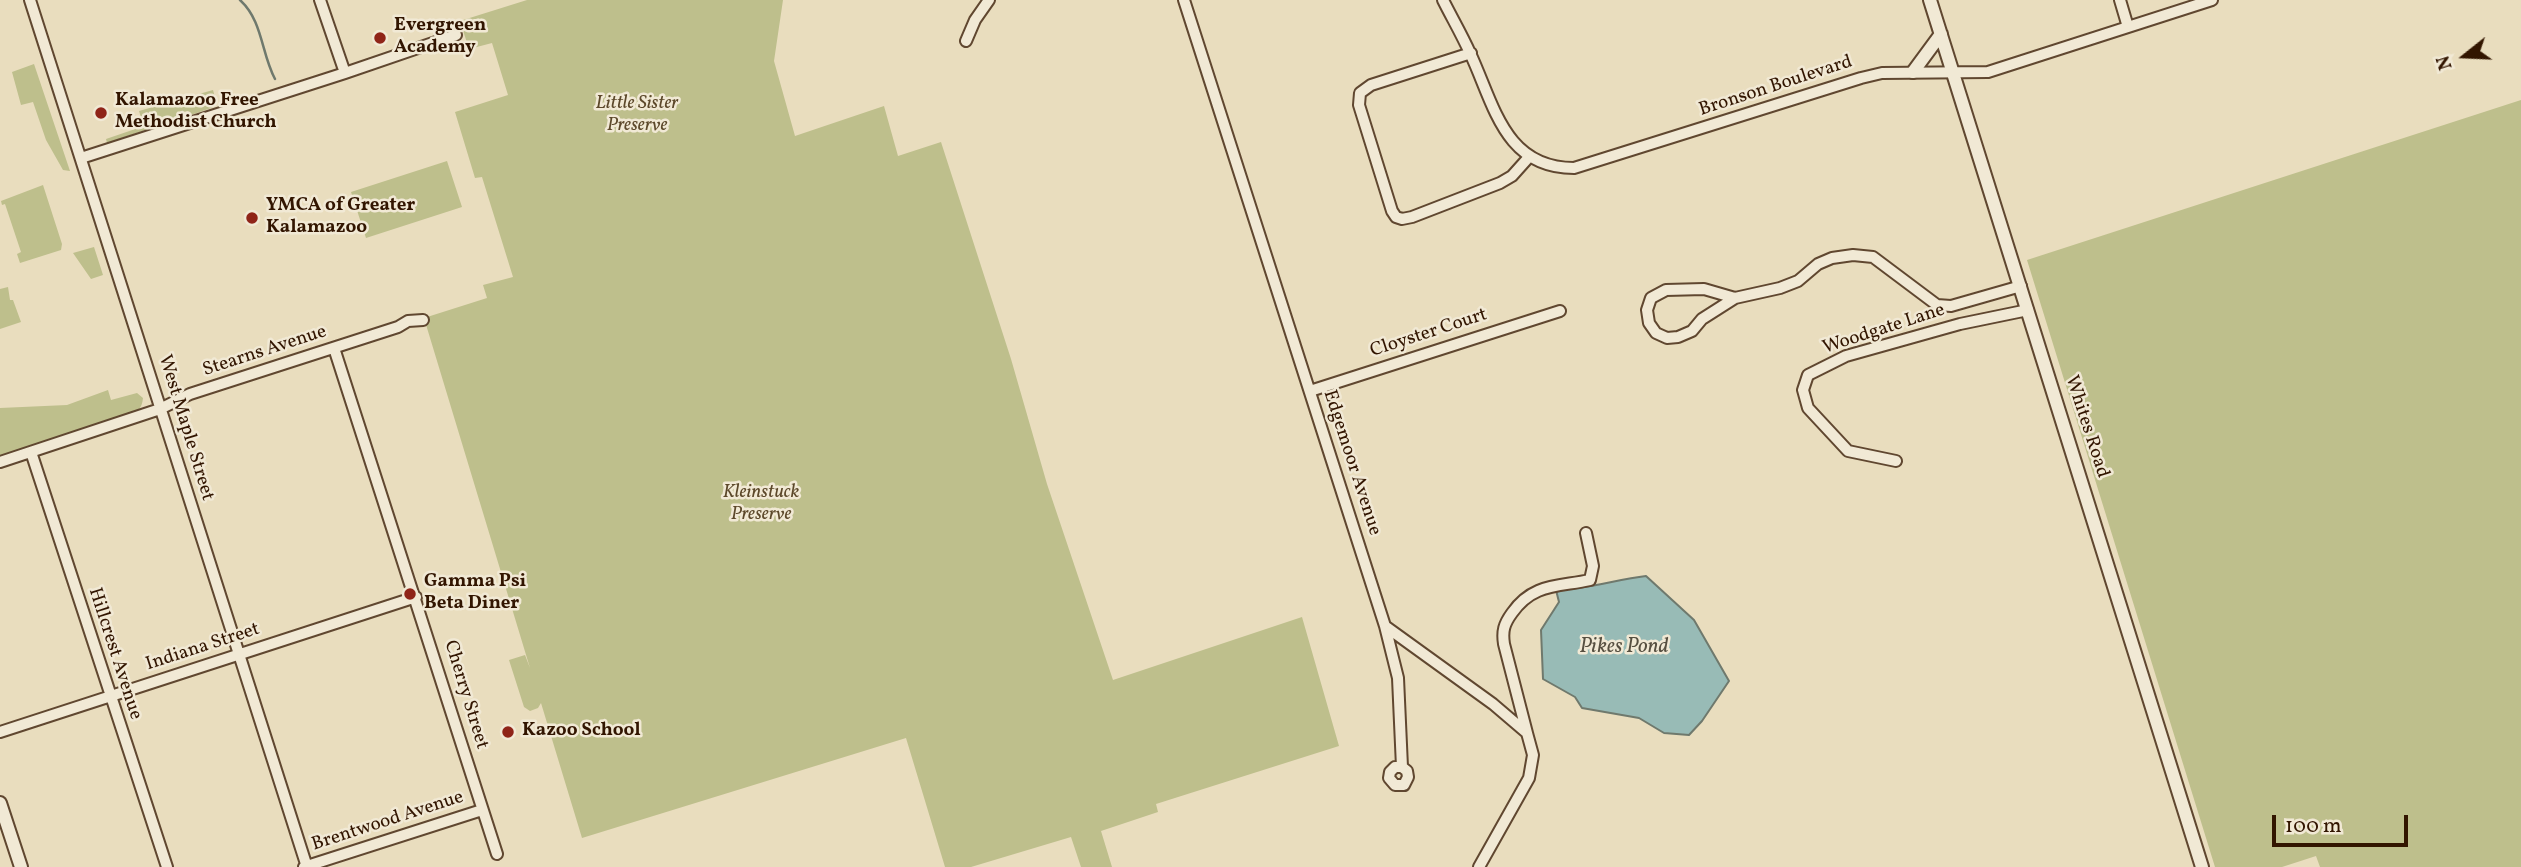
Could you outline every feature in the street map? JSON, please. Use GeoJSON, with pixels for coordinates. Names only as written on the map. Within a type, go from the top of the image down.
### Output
{"type":"FeatureCollection","features":[{"type":"Feature","properties":{"kind":"street","name":"West Maple Street"},"geometry":{"type":"LineString","coordinates":[[30,0],[306,867]]}},
{"type":"Feature","properties":{"kind":"street"},"geometry":{"type":"LineString","coordinates":[[320,0],[345,74]]}},
{"type":"Feature","properties":{"kind":"street"},"geometry":{"type":"LineString","coordinates":[[966,41],[975,20],[989,0]]}},
{"type":"Feature","properties":{"kind":"street","name":"Edgemoor Avenue"},"geometry":{"type":"LineString","coordinates":[[1184,0],[1385,626],[1398,678],[1402,767]]}},
{"type":"Feature","properties":{"kind":"street"},"geometry":{"type":"LineString","coordinates":[[1443,0],[1471,53],[1503,128],[1529,157],[1512,176],[1500,183],[1412,217],[1396,217],[1359,105],[1360,93],[1371,85],[1471,53]]}},
{"type":"Feature","properties":{"kind":"street","name":"Whites Road"},"geometry":{"type":"LineString","coordinates":[[1930,0],[2202,867]]}},
{"type":"Feature","properties":{"kind":"street"},"geometry":{"type":"LineString","coordinates":[[2120,0],[2129,27]]}},
{"type":"Feature","properties":{"kind":"street","name":"Bronson Boulevard"},"geometry":{"type":"LineString","coordinates":[[1529,157],[1553,167],[1587,166],[1861,78],[1913,72],[1988,72],[2212,0]]}},
{"type":"Feature","properties":{"kind":"street"},"geometry":{"type":"LineString","coordinates":[[1913,72],[1941,34]]}},
{"type":"Feature","properties":{"kind":"street"},"geometry":{"type":"LineString","coordinates":[[81,158],[345,74],[456,35]]}},
{"type":"Feature","properties":{"kind":"street","name":"Woodgate Lane"},"geometry":{"type":"LineString","coordinates":[[1735,298],[1704,289],[1665,290],[1651,298],[1647,310],[1649,323],[1656,333],[1667,338],[1678,337],[1692,331],[1716,308],[1735,298],[1780,288],[1798,281],[1818,264],[1832,258],[1853,255],[1873,257],[1937,305],[1951,306],[2021,286]]}},
{"type":"Feature","properties":{"kind":"street","name":"Woodgate Lane"},"geometry":{"type":"LineString","coordinates":[[1896,461],[1848,451],[1808,408],[1803,390],[1808,374],[1846,356],[1960,324],[2028,310]]}},
{"type":"Feature","properties":{"kind":"street","name":"Cloyster Court"},"geometry":{"type":"LineString","coordinates":[[1310,391],[1560,311]]}},
{"type":"Feature","properties":{"kind":"street","name":"Stearns Avenue"},"geometry":{"type":"LineString","coordinates":[[0,462],[160,410],[190,394],[334,348],[408,321],[423,320]]}},
{"type":"Feature","properties":{"kind":"street","name":"Cherry Street"},"geometry":{"type":"LineString","coordinates":[[334,348],[497,854]]}},
{"type":"Feature","properties":{"kind":"street","name":"Hillcrest Avenue"},"geometry":{"type":"LineString","coordinates":[[31,452],[109,697],[167,867]]}},
{"type":"Feature","properties":{"kind":"street"},"geometry":{"type":"LineString","coordinates":[[1479,867],[1529,778],[1533,755],[1504,644],[1503,628],[1517,606],[1536,591],[1590,580],[1594,572],[1586,533]]}},
{"type":"Feature","properties":{"kind":"street","name":"Indiana Street"},"geometry":{"type":"LineString","coordinates":[[0,732],[416,597]]}},
{"type":"Feature","properties":{"kind":"street"},"geometry":{"type":"LineString","coordinates":[[1385,626],[1493,704],[1527,733]]}},
{"type":"Feature","properties":{"kind":"street"},"geometry":{"type":"LineString","coordinates":[[0,803],[21,867]]}},
{"type":"Feature","properties":{"kind":"street","name":"Brentwood Avenue"},"geometry":{"type":"LineString","coordinates":[[306,867],[482,810]]}},
{"type":"Feature","properties":{"kind":"green space","name":"Kleinstuck Preserve"},"geometry":{"type":"Polygon","coordinates":[[[527,0],[783,0],[774,61],[795,136],[884,106],[898,156],[941,142],[1011,359],[1047,484],[1113,680],[1302,617],[1339,746],[1156,804],[1158,812],[1101,831],[1112,867],[1081,867],[1071,837],[971,867],[945,867],[906,738],[582,838],[541,703],[538,708],[530,711],[524,707],[509,660],[525,655],[530,668],[424,318],[487,298],[483,285],[513,277],[482,177],[475,178],[455,112],[508,95],[492,43],[469,49],[460,21],[527,0]]]}},
{"type":"Feature","properties":{"kind":"green space"},"geometry":{"type":"Polygon","coordinates":[[[34,64],[70,171],[63,170],[46,140],[33,102],[21,105],[12,72],[34,64]]]}},
{"type":"Feature","properties":{"kind":"green space"},"geometry":{"type":"Polygon","coordinates":[[[213,90],[216,101],[214,107],[191,115],[188,111],[183,112],[184,117],[107,143],[106,139],[150,124],[143,124],[139,111],[213,90]]]}},
{"type":"Feature","properties":{"kind":"green space"},"geometry":{"type":"Polygon","coordinates":[[[2521,100],[2521,867],[2320,867],[2316,856],[2282,867],[2215,867],[2027,260],[2521,100]]]}},
{"type":"Feature","properties":{"kind":"green space"},"geometry":{"type":"Polygon","coordinates":[[[447,161],[462,207],[366,238],[351,192],[447,161]]]}},
{"type":"Feature","properties":{"kind":"green space"},"geometry":{"type":"Polygon","coordinates":[[[43,185],[62,244],[61,250],[20,263],[17,254],[21,252],[5,204],[2,205],[1,201],[43,185]]]}},
{"type":"Feature","properties":{"kind":"green space"},"geometry":{"type":"Polygon","coordinates":[[[94,247],[103,275],[91,279],[73,253],[94,247]]]}},
{"type":"Feature","properties":{"kind":"green space"},"geometry":{"type":"Polygon","coordinates":[[[8,287],[10,300],[13,300],[21,322],[0,329],[0,289],[8,287]]]}},
{"type":"Feature","properties":{"kind":"green space"},"geometry":{"type":"Polygon","coordinates":[[[108,390],[111,400],[137,393],[143,398],[141,405],[128,416],[0,456],[0,408],[67,405],[108,390]]]}},
{"type":"Feature","properties":{"kind":"water","name":"Pikes Pond"},"geometry":{"type":"Polygon","coordinates":[[[1646,576],[1694,620],[1729,681],[1702,721],[1689,735],[1664,733],[1639,718],[1582,708],[1575,697],[1543,679],[1541,630],[1559,602],[1556,590],[1646,576]]]}},
{"type":"Feature","properties":{"kind":"waterway"},"geometry":{"type":"LineString","coordinates":[[240,0],[248,8],[257,27],[275,79]]}},
{"type":"Feature","properties":{"kind":"place","name":"Evergreen Academy"},"geometry":{"type":"Point","coordinates":[380,38]}},
{"type":"Feature","properties":{"kind":"place","name":"Kalamazoo Free Methodist Church"},"geometry":{"type":"Point","coordinates":[101,113]}},
{"type":"Feature","properties":{"kind":"place","name":"YMCA of Greater Kalamazoo"},"geometry":{"type":"Point","coordinates":[252,218]}},
{"type":"Feature","properties":{"kind":"place","name":"Gamma Psi Beta Diner"},"geometry":{"type":"Point","coordinates":[410,594]}},
{"type":"Feature","properties":{"kind":"place","name":"Kazoo School"},"geometry":{"type":"Point","coordinates":[508,732]}},
{"type":"Feature","properties":{"kind":"park label","name":"Little Sister Preserve"},"geometry":{"type":"Point","coordinates":[637,116]}}]}
